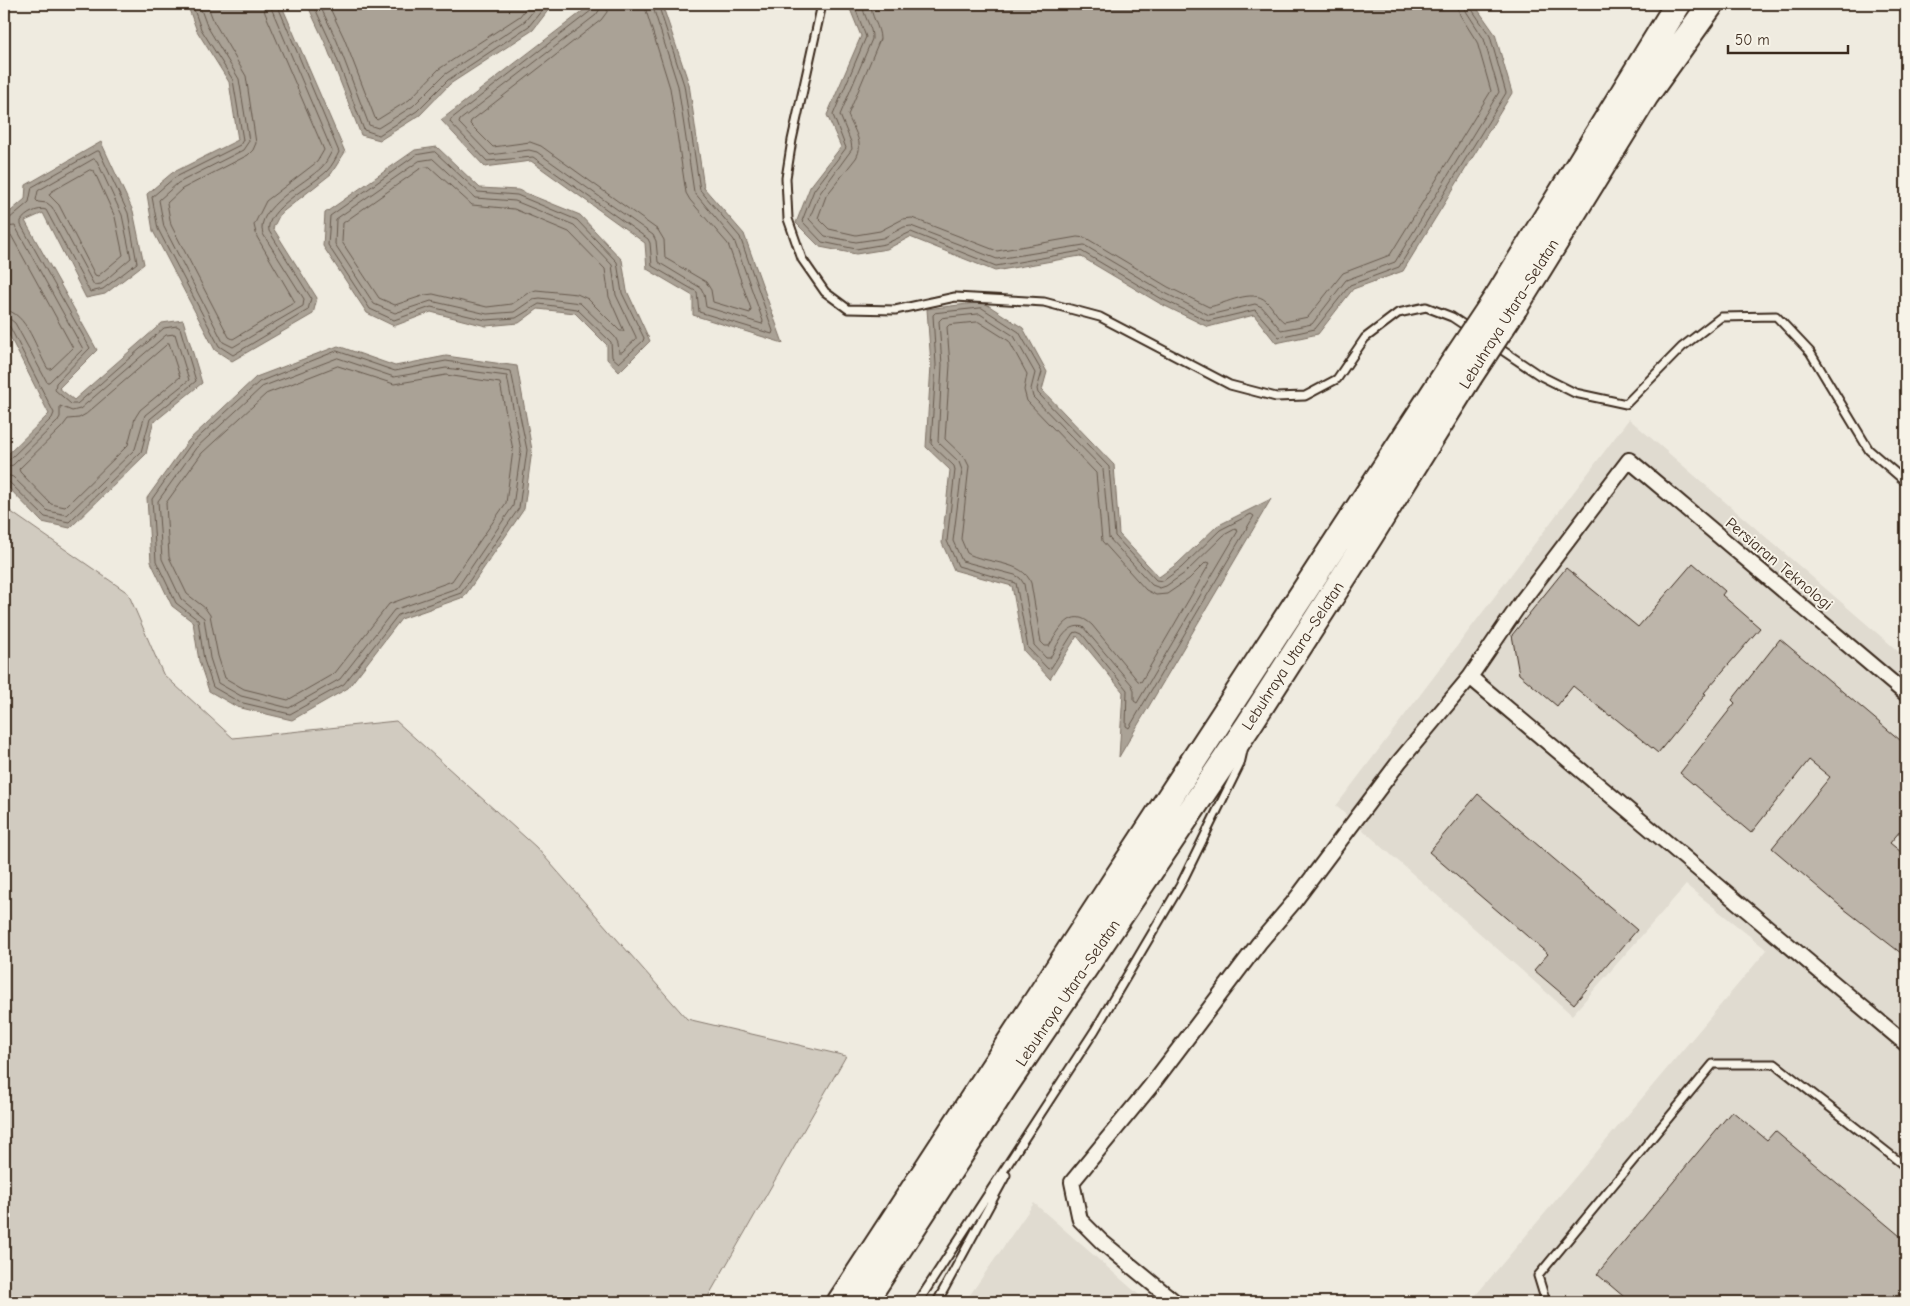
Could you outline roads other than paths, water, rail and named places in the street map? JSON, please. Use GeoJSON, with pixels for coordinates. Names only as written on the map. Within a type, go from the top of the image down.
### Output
{"type":"FeatureCollection","features":[{"type":"Feature","properties":{"kind":"highway","name":"Lebuhraya Utara–Selatan"},"geometry":{"type":"LineString","coordinates":[[1506,301],[1678,4]]}},
{"type":"Feature","properties":{"kind":"highway","name":"Lebuhraya Utara–Selatan"},"geometry":{"type":"LineString","coordinates":[[840,1302],[1506,301],[1646,95],[1711,4]]}},
{"type":"Feature","properties":{"kind":"highway","name":"Lebuhraya Utara–Selatan"},"geometry":{"type":"LineString","coordinates":[[864,1302],[1004,1086],[1248,726],[1370,536],[1461,371]]}},
{"type":"Feature","properties":{"kind":"street","name":"Persiaran Teknologi"},"geometry":{"type":"LineString","coordinates":[[1470,677],[1522,601],[1629,460],[1906,694]]}},
{"type":"Feature","properties":{"kind":"street"},"geometry":{"type":"LineString","coordinates":[[1175,1302],[1102,1242],[1080,1220],[1072,1182],[1150,1087],[1259,943],[1293,903],[1399,762],[1470,677],[1906,1044]]}},
{"type":"Feature","properties":{"kind":"lane"},"geometry":{"type":"LineString","coordinates":[[822,4],[792,140],[786,178],[788,219],[802,259],[825,292],[848,309],[895,310],[955,296],[1044,302],[1100,317],[1230,385],[1276,397],[1304,396],[1337,379],[1365,338],[1398,313],[1426,307],[1452,317],[1539,375],[1575,393],[1626,404],[1682,347],[1720,317],[1776,316],[1810,352],[1869,450],[1906,482]]}},
{"type":"Feature","properties":{"kind":"lane"},"geometry":{"type":"LineString","coordinates":[[918,1302],[1095,1030],[1180,886],[1240,764],[1248,726]]}},
{"type":"Feature","properties":{"kind":"lane"},"geometry":{"type":"LineString","coordinates":[[1546,1302],[1538,1276],[1713,1064],[1775,1064],[1906,1167]]}},
{"type":"Feature","properties":{"kind":"lane"},"geometry":{"type":"LineString","coordinates":[[937,1302],[1031,1128]]}},
{"type":"Feature","properties":{"kind":"water"},"geometry":{"type":"Polygon","coordinates":[[[187,4],[281,4],[345,152],[331,174],[280,214],[273,228],[317,298],[313,314],[232,361],[215,350],[153,231],[147,194],[172,173],[238,140],[229,82],[197,31],[187,4]]]}},
{"type":"Feature","properties":{"kind":"water"},"geometry":{"type":"Polygon","coordinates":[[[307,4],[553,4],[533,30],[450,84],[420,115],[380,140],[361,135],[326,45],[307,4]]]}},
{"type":"Feature","properties":{"kind":"water"},"geometry":{"type":"Polygon","coordinates":[[[592,4],[662,4],[689,84],[704,188],[744,234],[783,343],[693,315],[693,296],[647,269],[645,243],[531,161],[485,167],[441,120],[592,4]]]}},
{"type":"Feature","properties":{"kind":"water"},"geometry":{"type":"Polygon","coordinates":[[[853,4],[1474,4],[1495,34],[1512,93],[1403,271],[1353,289],[1318,334],[1276,343],[1254,315],[1208,327],[1159,303],[1080,256],[995,271],[910,237],[887,249],[856,254],[820,247],[796,223],[810,187],[841,147],[827,115],[861,36],[850,9],[853,4]]]}},
{"type":"Feature","properties":{"kind":"water"},"geometry":{"type":"Polygon","coordinates":[[[101,142],[133,211],[144,264],[105,294],[86,298],[43,213],[25,221],[97,350],[59,388],[74,400],[162,323],[183,320],[202,383],[153,423],[146,454],[70,528],[42,522],[4,483],[4,458],[49,414],[4,325],[4,217],[25,199],[26,185],[101,142]]]}},
{"type":"Feature","properties":{"kind":"water"},"geometry":{"type":"Polygon","coordinates":[[[437,147],[480,188],[518,190],[580,215],[622,260],[627,291],[650,341],[619,372],[607,359],[607,345],[575,313],[538,309],[519,323],[486,326],[431,312],[394,326],[367,313],[323,246],[325,213],[415,150],[437,147]]]}},
{"type":"Feature","properties":{"kind":"water"},"geometry":{"type":"Polygon","coordinates":[[[983,302],[1023,328],[1047,372],[1042,390],[1114,465],[1119,534],[1159,577],[1177,564],[1217,526],[1271,499],[1119,757],[1123,692],[1077,636],[1050,679],[1024,651],[1012,586],[954,570],[942,543],[950,470],[926,447],[931,365],[927,309],[983,302]]]}},
{"type":"Feature","properties":{"kind":"water"},"geometry":{"type":"Polygon","coordinates":[[[338,346],[395,366],[446,356],[517,366],[532,450],[524,509],[464,597],[401,619],[348,688],[292,720],[237,707],[209,691],[199,661],[193,622],[172,606],[151,562],[147,498],[188,441],[256,377],[338,346]]]}}]}
